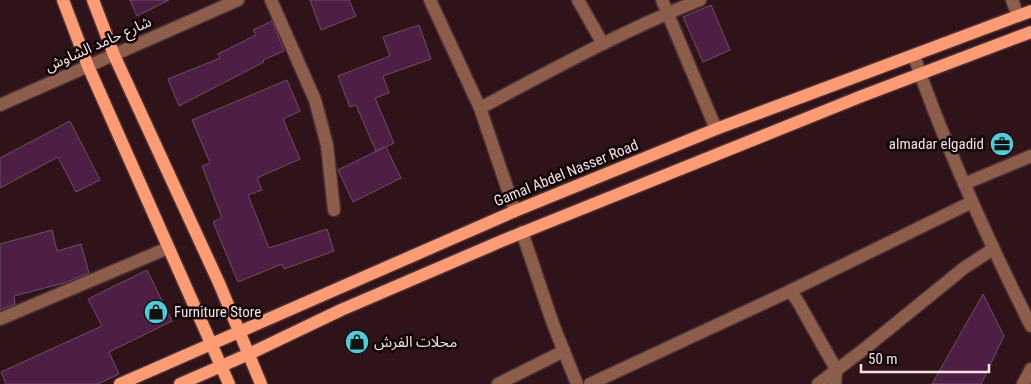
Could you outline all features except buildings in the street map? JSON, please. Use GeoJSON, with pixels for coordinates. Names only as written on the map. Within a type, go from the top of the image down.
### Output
{"type":"FeatureCollection","features":[{"type":"Feature","properties":{"kind":"main road"},"geometry":{"type":"LineString","coordinates":[[62,0],[88,66],[229,384]]}},
{"type":"Feature","properties":{"kind":"main road"},"geometry":{"type":"LineString","coordinates":[[93,0],[114,55],[262,384]]}},
{"type":"Feature","properties":{"kind":"main road","name":"Gamal Abdel Nasser Road"},"geometry":{"type":"LineString","coordinates":[[120,384],[515,211],[716,129],[1031,11]]}},
{"type":"Feature","properties":{"kind":"main road"},"geometry":{"type":"LineString","coordinates":[[180,384],[249,354],[341,310],[522,232],[843,104],[1031,32]]}},
{"type":"Feature","properties":{"kind":"street","name":"شارع حامد الشاوش"},"geometry":{"type":"LineString","coordinates":[[0,105],[238,0]]}},
{"type":"Feature","properties":{"kind":"street"},"geometry":{"type":"LineString","coordinates":[[271,0],[315,100],[327,145],[334,210]]}},
{"type":"Feature","properties":{"kind":"street"},"geometry":{"type":"LineString","coordinates":[[430,0],[480,108],[515,211]]}},
{"type":"Feature","properties":{"kind":"street"},"geometry":{"type":"LineString","coordinates":[[578,0],[604,44]]}},
{"type":"Feature","properties":{"kind":"street"},"geometry":{"type":"LineString","coordinates":[[662,0],[716,129]]}},
{"type":"Feature","properties":{"kind":"street"},"geometry":{"type":"LineString","coordinates":[[480,108],[667,13],[700,0]]}},
{"type":"Feature","properties":{"kind":"street"},"geometry":{"type":"LineString","coordinates":[[1012,0],[1018,16]]}},
{"type":"Feature","properties":{"kind":"street"},"geometry":{"type":"LineString","coordinates":[[914,56],[964,184],[993,249],[1031,326]]}},
{"type":"Feature","properties":{"kind":"street"},"geometry":{"type":"LineString","coordinates":[[964,184],[1031,156]]}},
{"type":"Feature","properties":{"kind":"street"},"geometry":{"type":"LineString","coordinates":[[590,384],[790,291],[972,202]]}},
{"type":"Feature","properties":{"kind":"street"},"geometry":{"type":"LineString","coordinates":[[522,232],[552,324],[577,384]]}},
{"type":"Feature","properties":{"kind":"street"},"geometry":{"type":"LineString","coordinates":[[0,319],[168,248]]}},
{"type":"Feature","properties":{"kind":"street"},"geometry":{"type":"LineString","coordinates":[[818,384],[964,268],[993,249]]}},
{"type":"Feature","properties":{"kind":"street"},"geometry":{"type":"LineString","coordinates":[[790,291],[836,370],[835,384]]}},
{"type":"Feature","properties":{"kind":"street"},"geometry":{"type":"LineString","coordinates":[[498,384],[564,351]]}},
{"type":"Feature","properties":{"kind":"street"},"geometry":{"type":"LineString","coordinates":[[1022,384],[1031,370]]}},
{"type":"Feature","properties":{"kind":"place","name":"almadar elgadid"},"geometry":{"type":"Point","coordinates":[1002,144]}},
{"type":"Feature","properties":{"kind":"place","name":"Furniture Store"},"geometry":{"type":"Point","coordinates":[156,312]}},
{"type":"Feature","properties":{"kind":"place","name":"محلات الفرش"},"geometry":{"type":"Point","coordinates":[357,342]}}]}
